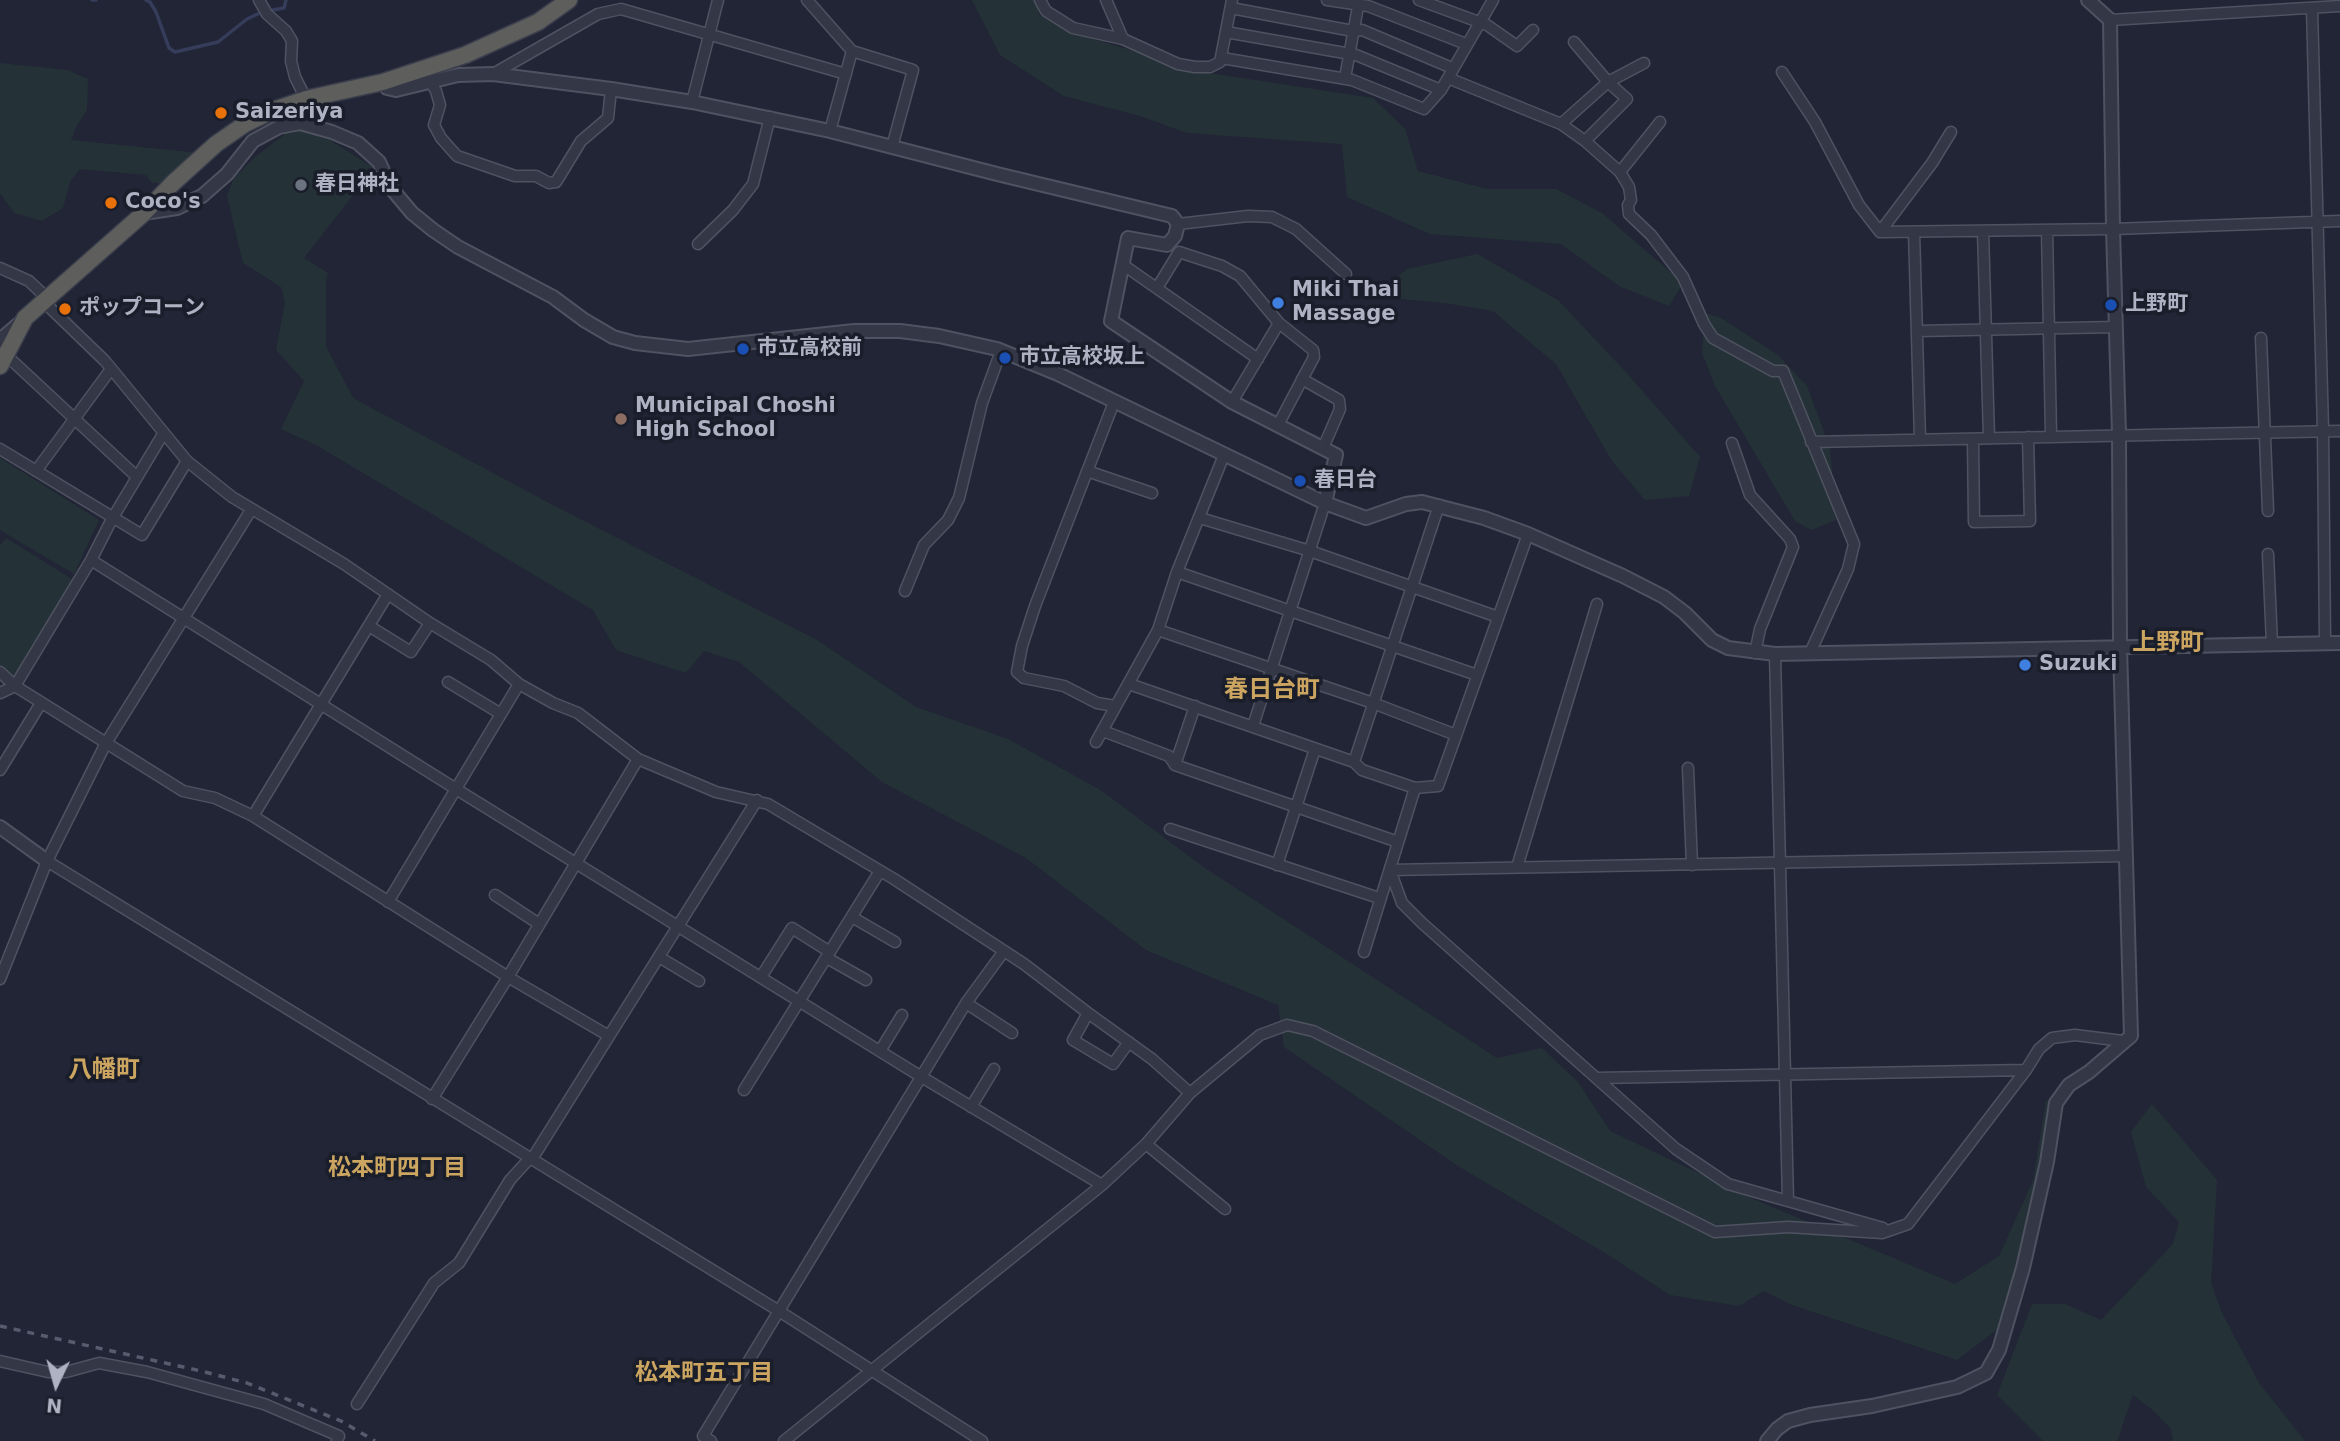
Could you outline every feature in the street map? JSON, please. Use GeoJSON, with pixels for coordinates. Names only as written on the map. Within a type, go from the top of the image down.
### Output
{"type":"FeatureCollection","features":[{"type":"Feature","properties":{"kind":"highway"},"geometry":{"type":"LineString","coordinates":[[2,353],[25,318],[230,134],[260,116],[306,99],[383,82],[465,55],[538,22],[569,0]]}},
{"type":"Feature","properties":{"kind":"street"},"geometry":{"type":"LineString","coordinates":[[260,0],[267,14],[292,41],[291,61],[295,77],[306,99]]}},
{"type":"Feature","properties":{"kind":"street"},"geometry":{"type":"LineString","coordinates":[[692,102],[718,0]]}},
{"type":"Feature","properties":{"kind":"street"},"geometry":{"type":"LineString","coordinates":[[1040,0],[1046,11],[1073,28],[1124,39],[1178,64],[1195,67],[1210,67],[1220,62],[1229,3],[1353,31],[1362,30],[1561,124],[1584,141],[1620,173],[1629,187],[1629,214],[1651,235],[1683,277],[1713,338],[1773,371],[1783,371],[1854,544],[1848,569],[1810,653]]}},
{"type":"Feature","properties":{"kind":"street"},"geometry":{"type":"LineString","coordinates":[[1106,0],[1124,39]]}},
{"type":"Feature","properties":{"kind":"street"},"geometry":{"type":"LineString","coordinates":[[1327,0],[1359,2],[1466,44]]}},
{"type":"Feature","properties":{"kind":"street"},"geometry":{"type":"LineString","coordinates":[[1419,0],[1487,25],[1517,46],[1533,30]]}},
{"type":"Feature","properties":{"kind":"street"},"geometry":{"type":"LineString","coordinates":[[2088,0],[2110,20],[2340,6]]}},
{"type":"Feature","properties":{"kind":"street"},"geometry":{"type":"LineString","coordinates":[[805,1],[852,51],[913,70],[892,147]]}},
{"type":"Feature","properties":{"kind":"street"},"geometry":{"type":"LineString","coordinates":[[1222,58],[1345,78],[1424,109],[1441,90],[1491,1]]}},
{"type":"Feature","properties":{"kind":"street"},"geometry":{"type":"LineString","coordinates":[[1345,78],[1359,2]]}},
{"type":"Feature","properties":{"kind":"street"},"geometry":{"type":"LineString","coordinates":[[2312,8],[2323,431],[2325,643]]}},
{"type":"Feature","properties":{"kind":"street"},"geometry":{"type":"LineString","coordinates":[[493,74],[598,13],[621,9],[846,74]]}},
{"type":"Feature","properties":{"kind":"street"},"geometry":{"type":"LineString","coordinates":[[1767,1441],[1777,1429],[1788,1422],[1810,1415],[1872,1406],[1957,1387],[1986,1373],[1999,1350],[2023,1268],[2047,1162],[2056,1103],[2069,1085],[2089,1072],[2131,1036],[2120,647],[2119,434],[2110,20]]}},
{"type":"Feature","properties":{"kind":"street"},"geometry":{"type":"LineString","coordinates":[[1226,32],[1356,55],[1441,90]]}},
{"type":"Feature","properties":{"kind":"street"},"geometry":{"type":"LineString","coordinates":[[1574,42],[1608,82],[1627,99],[1584,141]]}},
{"type":"Feature","properties":{"kind":"street"},"geometry":{"type":"LineString","coordinates":[[830,131],[852,51]]}},
{"type":"Feature","properties":{"kind":"street"},"geometry":{"type":"LineString","coordinates":[[1561,124],[1608,82],[1644,63]]}},
{"type":"Feature","properties":{"kind":"street"},"geometry":{"type":"LineString","coordinates":[[1782,72],[1815,122],[1859,205],[1880,232]]}},
{"type":"Feature","properties":{"kind":"street"},"geometry":{"type":"LineString","coordinates":[[383,82],[387,88],[396,90],[458,75],[493,74],[692,102],[830,131],[1172,216],[1178,224]]}},
{"type":"Feature","properties":{"kind":"street"},"geometry":{"type":"LineString","coordinates":[[430,81],[440,105],[434,125],[441,138],[457,156],[515,176],[536,176],[549,183],[556,182],[581,141],[607,118],[611,89]]}},
{"type":"Feature","properties":{"kind":"street"},"geometry":{"type":"LineString","coordinates":[[698,244],[733,210],[753,184],[770,117]]}},
{"type":"Feature","properties":{"kind":"street"},"geometry":{"type":"LineString","coordinates":[[144,213],[177,208],[202,196],[227,174],[253,141],[279,127],[300,122],[358,143],[379,162],[391,188],[412,214],[432,230],[458,247],[554,297],[584,320],[613,337],[647,345],[688,349],[854,331],[900,331],[939,336],[1001,351],[1058,374],[1325,503],[1366,518],[1406,504],[1422,502],[1484,518],[1528,534],[1664,597],[1712,639],[1728,648],[1775,654],[2340,643]]}},
{"type":"Feature","properties":{"kind":"street"},"geometry":{"type":"LineString","coordinates":[[1620,173],[1660,122]]}},
{"type":"Feature","properties":{"kind":"street"},"geometry":{"type":"LineString","coordinates":[[1880,232],[1932,163],[1951,132]]}},
{"type":"Feature","properties":{"kind":"street"},"geometry":{"type":"LineString","coordinates":[[1178,224],[1272,216],[1296,229],[1346,274]]}},
{"type":"Feature","properties":{"kind":"street"},"geometry":{"type":"LineString","coordinates":[[1880,232],[2113,229],[2340,221]]}},
{"type":"Feature","properties":{"kind":"street"},"geometry":{"type":"LineString","coordinates":[[1178,224],[1175,236],[1167,245],[1128,238],[1110,315],[1111,321],[1232,402],[1336,455],[1325,503],[1253,726]]}},
{"type":"Feature","properties":{"kind":"street"},"geometry":{"type":"LineString","coordinates":[[2047,230],[2051,436]]}},
{"type":"Feature","properties":{"kind":"street"},"geometry":{"type":"LineString","coordinates":[[1983,231],[1989,438]]}},
{"type":"Feature","properties":{"kind":"street"},"geometry":{"type":"LineString","coordinates":[[1914,232],[1920,439]]}},
{"type":"Feature","properties":{"kind":"street"},"geometry":{"type":"LineString","coordinates":[[1157,288],[1179,252],[1222,266],[1240,276],[1279,323],[1313,350],[1314,357],[1278,425]]}},
{"type":"Feature","properties":{"kind":"street"},"geometry":{"type":"LineString","coordinates":[[1122,264],[1258,359]]}},
{"type":"Feature","properties":{"kind":"street"},"geometry":{"type":"LineString","coordinates":[[0,268],[29,281],[111,369],[187,461],[251,510],[315,546],[430,623],[491,660],[519,684],[578,713],[638,760],[716,792],[768,804],[880,871],[1004,951],[1152,1059],[1190,1093]]}},
{"type":"Feature","properties":{"kind":"street"},"geometry":{"type":"LineString","coordinates":[[1232,402],[1279,323]]}},
{"type":"Feature","properties":{"kind":"street"},"geometry":{"type":"LineString","coordinates":[[1917,331],[2116,327]]}},
{"type":"Feature","properties":{"kind":"street"},"geometry":{"type":"LineString","coordinates":[[2261,338],[2268,511]]}},
{"type":"Feature","properties":{"kind":"street"},"geometry":{"type":"LineString","coordinates":[[905,591],[924,545],[948,520],[959,498],[982,403],[1001,351]]}},
{"type":"Feature","properties":{"kind":"street"},"geometry":{"type":"LineString","coordinates":[[2,353],[137,477]]}},
{"type":"Feature","properties":{"kind":"street"},"geometry":{"type":"LineString","coordinates":[[36,471],[111,369]]}},
{"type":"Feature","properties":{"kind":"street"},"geometry":{"type":"LineString","coordinates":[[1302,379],[1339,400],[1340,409],[1323,448]]}},
{"type":"Feature","properties":{"kind":"street"},"geometry":{"type":"LineString","coordinates":[[1114,402],[1035,606],[1017,672],[1024,678],[1064,685],[1097,703],[1115,706]]}},
{"type":"Feature","properties":{"kind":"street"},"geometry":{"type":"LineString","coordinates":[[1811,442],[2340,431]]}},
{"type":"Feature","properties":{"kind":"street"},"geometry":{"type":"LineString","coordinates":[[0,693],[15,686],[92,560],[112,519],[163,434]]}},
{"type":"Feature","properties":{"kind":"street"},"geometry":{"type":"LineString","coordinates":[[1973,439],[1975,522],[2030,521],[2028,437]]}},
{"type":"Feature","properties":{"kind":"street"},"geometry":{"type":"LineString","coordinates":[[1732,443],[1750,495],[1790,539],[1793,547],[1760,629],[1755,653]]}},
{"type":"Feature","properties":{"kind":"street"},"geometry":{"type":"LineString","coordinates":[[0,449],[142,535],[187,461]]}},
{"type":"Feature","properties":{"kind":"street"},"geometry":{"type":"LineString","coordinates":[[1096,742],[1158,630],[1177,572],[1224,455]]}},
{"type":"Feature","properties":{"kind":"street"},"geometry":{"type":"LineString","coordinates":[[1087,471],[1152,493]]}},
{"type":"Feature","properties":{"kind":"street"},"geometry":{"type":"LineString","coordinates":[[1354,762],[1439,505]]}},
{"type":"Feature","properties":{"kind":"street"},"geometry":{"type":"LineString","coordinates":[[0,979],[47,860],[106,743],[251,510]]}},
{"type":"Feature","properties":{"kind":"street"},"geometry":{"type":"LineString","coordinates":[[1200,518],[1310,551],[1498,617]]}},
{"type":"Feature","properties":{"kind":"street"},"geometry":{"type":"LineString","coordinates":[[1129,684],[1354,762],[1362,769],[1415,788],[1438,786],[1528,534]]}},
{"type":"Feature","properties":{"kind":"street"},"geometry":{"type":"LineString","coordinates":[[2268,554],[2272,644]]}},
{"type":"Feature","properties":{"kind":"street"},"geometry":{"type":"LineString","coordinates":[[92,560],[800,1002],[1102,1185]]}},
{"type":"Feature","properties":{"kind":"street"},"geometry":{"type":"LineString","coordinates":[[1177,572],[1476,675]]}},
{"type":"Feature","properties":{"kind":"street"},"geometry":{"type":"LineString","coordinates":[[253,816],[388,594]]}},
{"type":"Feature","properties":{"kind":"street"},"geometry":{"type":"LineString","coordinates":[[1517,867],[1597,604]]}},
{"type":"Feature","properties":{"kind":"street"},"geometry":{"type":"LineString","coordinates":[[369,626],[411,652],[430,623]]}},
{"type":"Feature","properties":{"kind":"street"},"geometry":{"type":"LineString","coordinates":[[1158,630],[1373,703],[1456,735]]}},
{"type":"Feature","properties":{"kind":"street"},"geometry":{"type":"LineString","coordinates":[[1775,654],[1788,1201]]}},
{"type":"Feature","properties":{"kind":"street"},"geometry":{"type":"LineString","coordinates":[[0,672],[15,686],[41,703],[183,791],[215,798],[253,816],[508,977],[609,1036]]}},
{"type":"Feature","properties":{"kind":"street"},"geometry":{"type":"LineString","coordinates":[[448,682],[501,715]]}},
{"type":"Feature","properties":{"kind":"street"},"geometry":{"type":"LineString","coordinates":[[388,902],[519,684]]}},
{"type":"Feature","properties":{"kind":"street"},"geometry":{"type":"LineString","coordinates":[[0,769],[41,703]]}},
{"type":"Feature","properties":{"kind":"street"},"geometry":{"type":"LineString","coordinates":[[1175,765],[1195,706]]}},
{"type":"Feature","properties":{"kind":"street"},"geometry":{"type":"LineString","coordinates":[[1103,731],[1169,756],[1175,765],[1398,842]]}},
{"type":"Feature","properties":{"kind":"street"},"geometry":{"type":"LineString","coordinates":[[1277,865],[1315,749]]}},
{"type":"Feature","properties":{"kind":"street"},"geometry":{"type":"LineString","coordinates":[[432,1099],[638,760]]}},
{"type":"Feature","properties":{"kind":"street"},"geometry":{"type":"LineString","coordinates":[[1688,768],[1692,865]]}},
{"type":"Feature","properties":{"kind":"street"},"geometry":{"type":"LineString","coordinates":[[1364,952],[1415,788]]}},
{"type":"Feature","properties":{"kind":"street"},"geometry":{"type":"LineString","coordinates":[[357,1404],[434,1283],[459,1263],[510,1180],[531,1159],[757,800]]}},
{"type":"Feature","properties":{"kind":"street"},"geometry":{"type":"LineString","coordinates":[[0,827],[47,860],[779,1311],[981,1441]]}},
{"type":"Feature","properties":{"kind":"street"},"geometry":{"type":"LineString","coordinates":[[1170,829],[1379,898]]}},
{"type":"Feature","properties":{"kind":"street"},"geometry":{"type":"LineString","coordinates":[[1390,870],[2126,856]]}},
{"type":"Feature","properties":{"kind":"street"},"geometry":{"type":"LineString","coordinates":[[1390,870],[1402,903],[1422,923],[1676,1149],[1728,1184],[1889,1230]]}},
{"type":"Feature","properties":{"kind":"street"},"geometry":{"type":"LineString","coordinates":[[744,1090],[880,871]]}},
{"type":"Feature","properties":{"kind":"street"},"geometry":{"type":"LineString","coordinates":[[495,895],[539,924]]}},
{"type":"Feature","properties":{"kind":"street"},"geometry":{"type":"LineString","coordinates":[[852,917],[895,942]]}},
{"type":"Feature","properties":{"kind":"street"},"geometry":{"type":"LineString","coordinates":[[761,977],[792,928],[866,980]]}},
{"type":"Feature","properties":{"kind":"street"},"geometry":{"type":"LineString","coordinates":[[711,1441],[703,1436],[920,1076],[966,1003],[1004,951]]}},
{"type":"Feature","properties":{"kind":"street"},"geometry":{"type":"LineString","coordinates":[[659,957],[699,981]]}},
{"type":"Feature","properties":{"kind":"street"},"geometry":{"type":"LineString","coordinates":[[966,1003],[1012,1032]]}},
{"type":"Feature","properties":{"kind":"street"},"geometry":{"type":"LineString","coordinates":[[1088,1013],[1073,1040],[1113,1064],[1129,1042]]}},
{"type":"Feature","properties":{"kind":"street"},"geometry":{"type":"LineString","coordinates":[[880,1051],[902,1015]]}},
{"type":"Feature","properties":{"kind":"street"},"geometry":{"type":"LineString","coordinates":[[784,1441],[1102,1185],[1146,1144],[1190,1093],[1260,1035],[1287,1025],[1313,1031],[1715,1232],[1788,1227],[1882,1233],[1908,1224],[2026,1070],[2039,1049],[2052,1038],[2076,1035],[2123,1041]]}},
{"type":"Feature","properties":{"kind":"street"},"geometry":{"type":"LineString","coordinates":[[971,1107],[994,1069]]}},
{"type":"Feature","properties":{"kind":"street"},"geometry":{"type":"LineString","coordinates":[[1597,1078],[2026,1070]]}},
{"type":"Feature","properties":{"kind":"street"},"geometry":{"type":"LineString","coordinates":[[1146,1144],[1225,1209]]}},
{"type":"Feature","properties":{"kind":"street"},"geometry":{"type":"LineString","coordinates":[[0,1361],[47,1371],[66,1372],[99,1363],[147,1372],[264,1404],[339,1436],[337,1441]]}},
{"type":"Feature","properties":{"kind":"shaded area"},"geometry":{"type":"Polygon","coordinates":[[[972,0],[1035,0],[1040,16],[1090,38],[1203,72],[1373,98],[1405,129],[1418,171],[1487,189],[1556,189],[1602,213],[1683,283],[1669,306],[1619,286],[1561,244],[1430,234],[1347,197],[1342,144],[1187,133],[1140,116],[1064,96],[1000,55],[972,0]]]}},
{"type":"Feature","properties":{"kind":"shaded area"},"geometry":{"type":"Polygon","coordinates":[[[0,63],[67,70],[88,79],[87,110],[71,140],[200,153],[164,183],[152,183],[146,175],[80,169],[70,182],[63,208],[42,221],[14,213],[0,193],[0,63]]]}},
{"type":"Feature","properties":{"kind":"shaded area"},"geometry":{"type":"Polygon","coordinates":[[[293,128],[331,141],[374,168],[304,258],[328,273],[326,346],[353,398],[549,503],[817,640],[916,707],[1008,739],[1102,791],[1205,868],[1497,1058],[1542,1048],[1578,1082],[1610,1131],[1758,1201],[1955,1284],[1999,1256],[2033,1181],[2046,1100],[2056,1103],[2007,1322],[1957,1360],[1792,1305],[1764,1291],[1739,1306],[1670,1295],[1610,1256],[1458,1166],[1284,1047],[1278,1005],[1146,950],[1026,858],[882,782],[739,662],[704,651],[686,673],[616,650],[593,610],[316,445],[281,429],[304,381],[276,350],[285,302],[281,287],[243,263],[227,196],[234,178],[256,156],[293,128]]]}},
{"type":"Feature","properties":{"kind":"shaded area"},"geometry":{"type":"Polygon","coordinates":[[[1477,254],[1558,300],[1624,370],[1700,457],[1689,496],[1645,500],[1612,461],[1556,364],[1493,311],[1401,299],[1391,282],[1407,269],[1477,254]]]}},
{"type":"Feature","properties":{"kind":"shaded area"},"geometry":{"type":"Polygon","coordinates":[[[1705,313],[1721,318],[1778,355],[1807,386],[1830,448],[1836,520],[1811,530],[1795,521],[1715,386],[1702,353],[1705,313]]]}},
{"type":"Feature","properties":{"kind":"shaded area"},"geometry":{"type":"Polygon","coordinates":[[[0,458],[99,520],[74,574],[0,530],[0,458]]]}},
{"type":"Feature","properties":{"kind":"shaded area"},"geometry":{"type":"Polygon","coordinates":[[[6,538],[72,579],[18,675],[10,676],[0,667],[0,545],[6,538]]]}},
{"type":"Feature","properties":{"kind":"shaded area"},"geometry":{"type":"Polygon","coordinates":[[[2152,1104],[2217,1180],[2211,1283],[2222,1313],[2259,1383],[2305,1441],[2173,1441],[2171,1429],[2133,1395],[2117,1441],[2043,1441],[1997,1395],[2032,1304],[2065,1304],[2101,1320],[2173,1244],[2179,1222],[2146,1187],[2131,1132],[2152,1104]]]}},
{"type":"Feature","properties":{"kind":"waterway"},"geometry":{"type":"LineString","coordinates":[[146,0],[156,12],[169,48],[175,52],[218,42],[247,19],[262,12],[284,8],[286,0]]}},
{"type":"Feature","properties":{"kind":"railway"},"geometry":{"type":"LineString","coordinates":[[0,1326],[247,1383],[341,1421],[375,1441]]}},
{"type":"Feature","properties":{"kind":"place","name":"Saizeriya"},"geometry":{"type":"Point","coordinates":[221,113]}},
{"type":"Feature","properties":{"kind":"place","name":"春日神社"},"geometry":{"type":"Point","coordinates":[301,185]}},
{"type":"Feature","properties":{"kind":"place","name":"Coco's"},"geometry":{"type":"Point","coordinates":[111,203]}},
{"type":"Feature","properties":{"kind":"place","name":"Miki Thai Massage"},"geometry":{"type":"Point","coordinates":[1278,303]}},
{"type":"Feature","properties":{"kind":"place","name":"上野町"},"geometry":{"type":"Point","coordinates":[2111,305]}},
{"type":"Feature","properties":{"kind":"place","name":"ポップコーン"},"geometry":{"type":"Point","coordinates":[65,309]}},
{"type":"Feature","properties":{"kind":"place","name":"市立高校前"},"geometry":{"type":"Point","coordinates":[743,349]}},
{"type":"Feature","properties":{"kind":"place","name":"市立高校坂上"},"geometry":{"type":"Point","coordinates":[1005,358]}},
{"type":"Feature","properties":{"kind":"place","name":"Municipal Choshi High School"},"geometry":{"type":"Point","coordinates":[621,419]}},
{"type":"Feature","properties":{"kind":"place","name":"春日台"},"geometry":{"type":"Point","coordinates":[1300,481]}},
{"type":"Feature","properties":{"kind":"place","name":"Suzuki"},"geometry":{"type":"Point","coordinates":[2025,665]}},
{"type":"Feature","properties":{"kind":"district","name":"上野町"},"geometry":{"type":"Point","coordinates":[2168,644]}},
{"type":"Feature","properties":{"kind":"district","name":"春日台町"},"geometry":{"type":"Point","coordinates":[1272,691]}},
{"type":"Feature","properties":{"kind":"district","name":"八幡町"},"geometry":{"type":"Point","coordinates":[104,1071]}},
{"type":"Feature","properties":{"kind":"district","name":"松本町四丁目"},"geometry":{"type":"Point","coordinates":[397,1169]}},
{"type":"Feature","properties":{"kind":"district","name":"松本町五丁目"},"geometry":{"type":"Point","coordinates":[704,1374]}}]}
